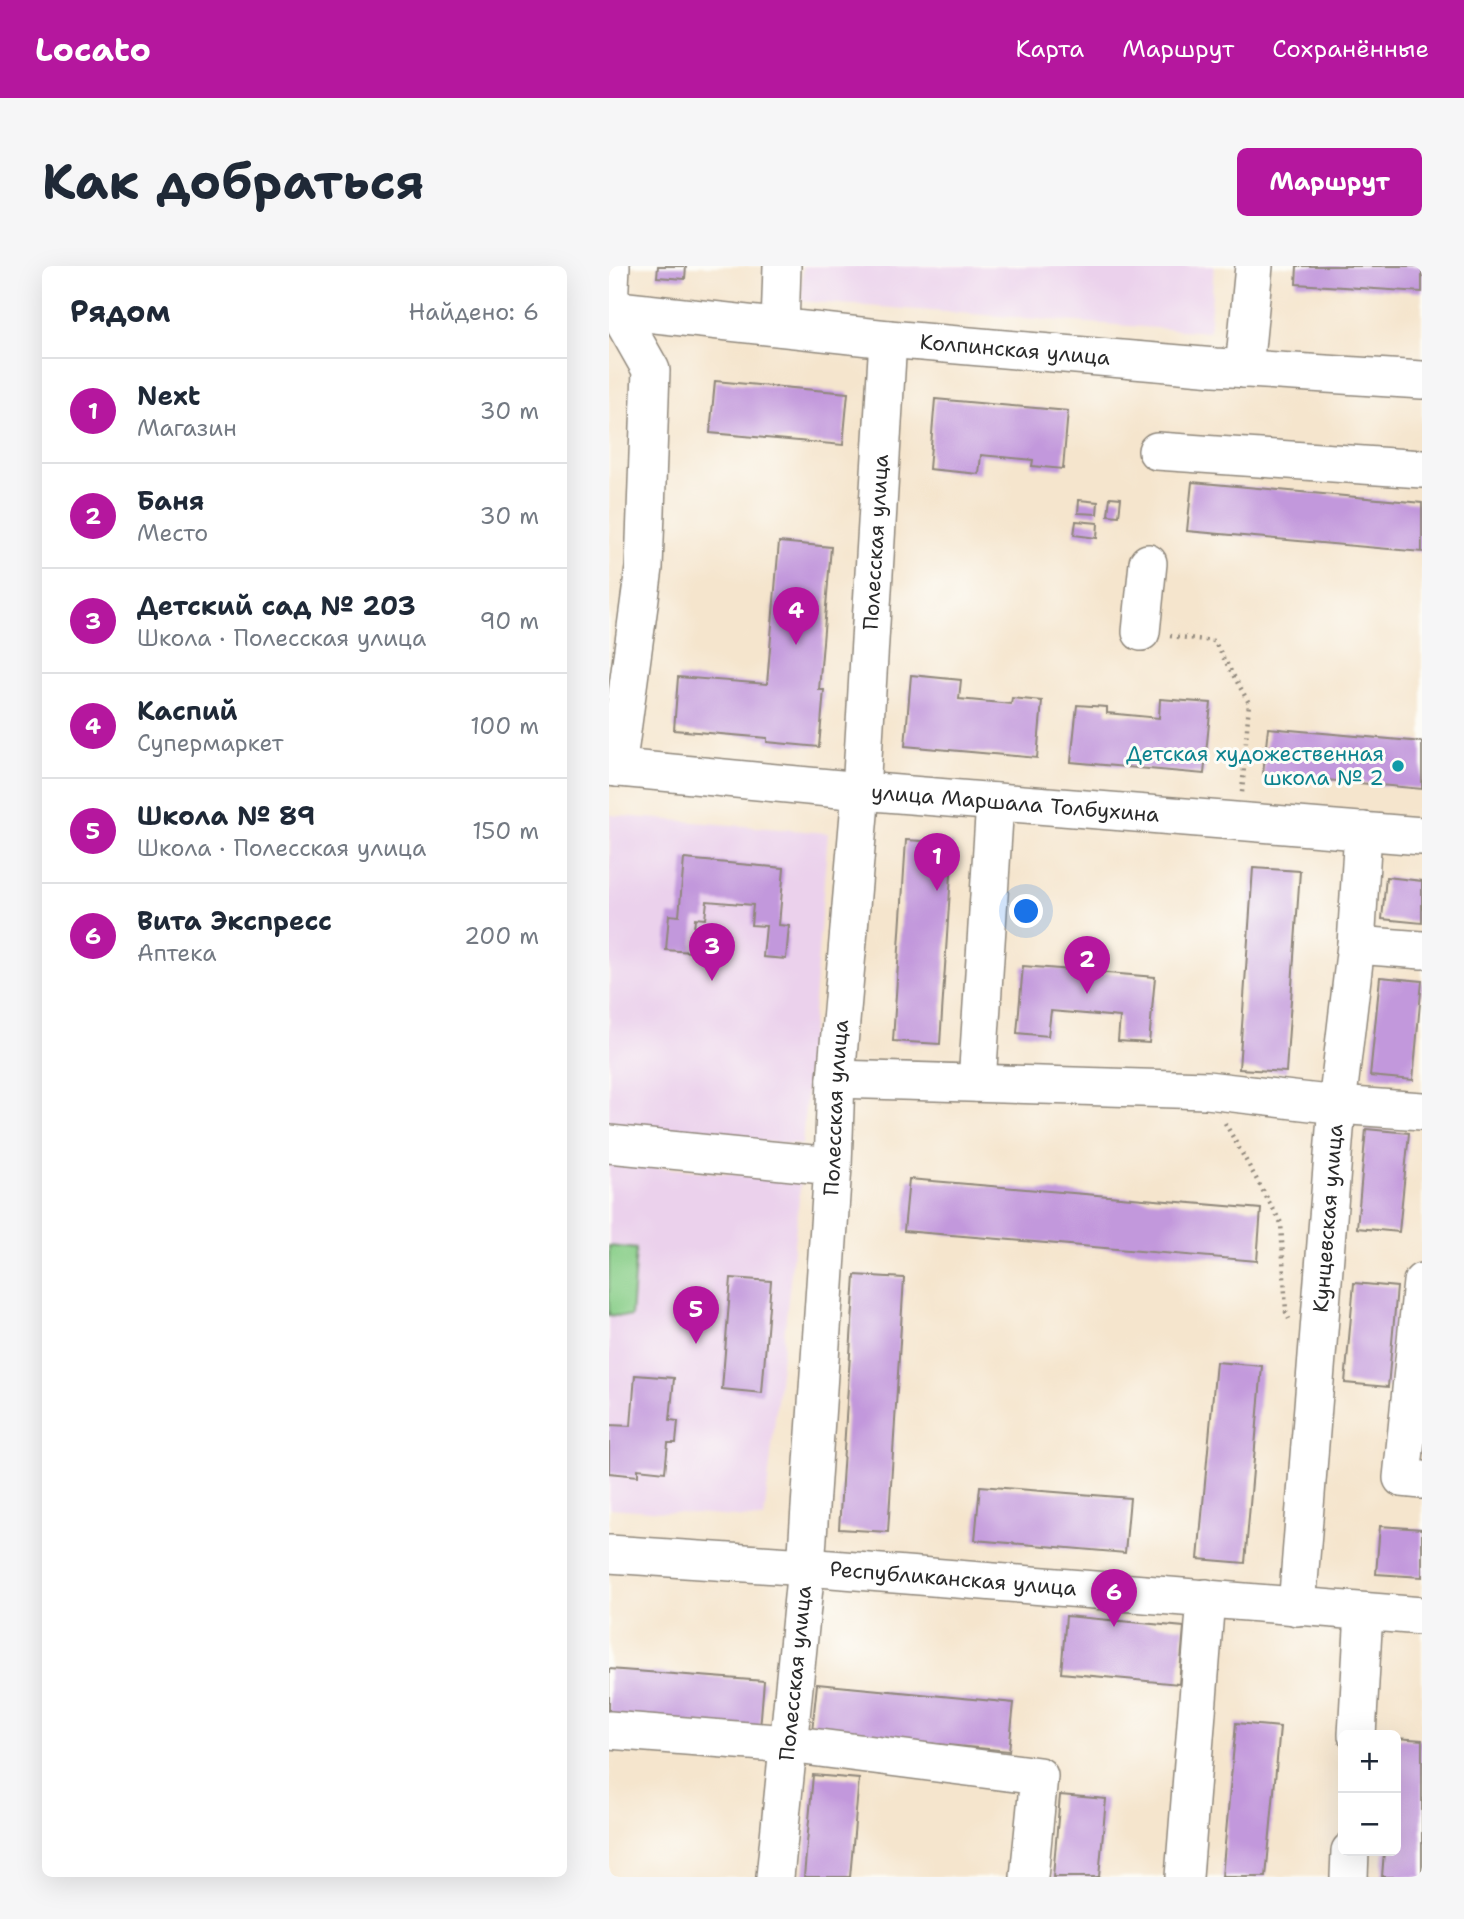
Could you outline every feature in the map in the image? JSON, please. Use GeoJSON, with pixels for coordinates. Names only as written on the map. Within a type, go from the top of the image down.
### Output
{"type":"FeatureCollection","features":[{"type":"Feature","properties":{"kind":"street"},"geometry":{"type":"LineString","coordinates":[[611,266],[612,308],[651,370],[644,568],[613,768]]}},
{"type":"Feature","properties":{"kind":"street"},"geometry":{"type":"LineString","coordinates":[[780,327],[782,266]]}},
{"type":"Feature","properties":{"kind":"street"},"geometry":{"type":"LineString","coordinates":[[1244,369],[1254,266]]}},
{"type":"Feature","properties":{"kind":"street","name":"Колпинская улица"},"geometry":{"type":"LineString","coordinates":[[612,308],[888,339],[1244,369],[1422,380]]}},
{"type":"Feature","properties":{"kind":"street","name":"Полесская улица"},"geometry":{"type":"LineString","coordinates":[[775,1877],[806,1567],[833,1166],[836,1079],[861,791],[888,339]]}},
{"type":"Feature","properties":{"kind":"street"},"geometry":{"type":"LineString","coordinates":[[1157,451],[1422,469]]}},
{"type":"Feature","properties":{"kind":"street"},"geometry":{"type":"LineString","coordinates":[[1141,632],[1148,563]]}},
{"type":"Feature","properties":{"kind":"street","name":"улица Маршала Толбухина"},"geometry":{"type":"LineString","coordinates":[[613,768],[861,791],[1422,836]]}},
{"type":"Feature","properties":{"kind":"street"},"geometry":{"type":"LineString","coordinates":[[977,1083],[995,802]]}},
{"type":"Feature","properties":{"kind":"street","name":"Кунцевская улица"},"geometry":{"type":"LineString","coordinates":[[1297,1607],[1337,1105],[1356,945],[1363,831]]}},
{"type":"Feature","properties":{"kind":"street"},"geometry":{"type":"LineString","coordinates":[[1356,945],[1422,950]]}},
{"type":"Feature","properties":{"kind":"street"},"geometry":{"type":"LineString","coordinates":[[836,1079],[1207,1090],[1337,1105],[1422,1111]]}},
{"type":"Feature","properties":{"kind":"street"},"geometry":{"type":"LineString","coordinates":[[609,1144],[833,1166]]}},
{"type":"Feature","properties":{"kind":"street"},"geometry":{"type":"LineString","coordinates":[[1422,1282],[1402,1478],[1422,1480]]}},
{"type":"Feature","properties":{"kind":"street","name":"Республиканская улица"},"geometry":{"type":"LineString","coordinates":[[609,1554],[1422,1616]]}},
{"type":"Feature","properties":{"kind":"street"},"geometry":{"type":"LineString","coordinates":[[1184,1877],[1206,1598]]}},
{"type":"Feature","properties":{"kind":"street"},"geometry":{"type":"LineString","coordinates":[[1357,1730],[1364,1612]]}},
{"type":"Feature","properties":{"kind":"street"},"geometry":{"type":"LineString","coordinates":[[609,1730],[788,1744],[1039,1776],[1029,1877]]}},
{"type":"Feature","properties":{"kind":"street"},"geometry":{"type":"LineString","coordinates":[[1349,1877],[1350,1856]]}},
{"type":"Feature","properties":{"kind":"path"},"geometry":{"type":"LineString","coordinates":[[1141,632],[1214,641],[1248,703],[1240,822]]}},
{"type":"Feature","properties":{"kind":"path"},"geometry":{"type":"LineString","coordinates":[[1207,1090],[1281,1223],[1286,1312],[1291,1323]]}},
{"type":"Feature","properties":{"kind":"shaded area"},"geometry":{"type":"Polygon","coordinates":[[[803,266],[1214,266],[1209,332],[801,301],[803,266]]]}},
{"type":"Feature","properties":{"kind":"shaded area"},"geometry":{"type":"Polygon","coordinates":[[[610,815],[828,833],[802,1145],[609,1129],[610,815]]]}},
{"type":"Feature","properties":{"kind":"shaded area"},"geometry":{"type":"Polygon","coordinates":[[[609,1163],[801,1180],[764,1519],[609,1508],[609,1163]]]}},
{"type":"Feature","properties":{"kind":"green space"},"geometry":{"type":"Polygon","coordinates":[[[609,1246],[636,1249],[631,1317],[609,1315],[609,1246]]]}},
{"type":"Feature","properties":{"kind":"building"},"geometry":{"type":"Polygon","coordinates":[[[658,266],[686,266],[685,279],[657,277],[658,266]]]}},
{"type":"Feature","properties":{"kind":"building"},"geometry":{"type":"Polygon","coordinates":[[[1297,266],[1422,266],[1422,292],[1296,284],[1297,266]]]}},
{"type":"Feature","properties":{"kind":"building"},"geometry":{"type":"Polygon","coordinates":[[[715,381],[848,393],[843,445],[710,433],[715,381]]]}},
{"type":"Feature","properties":{"kind":"building"},"geometry":{"type":"Polygon","coordinates":[[[935,399],[1068,411],[1063,469],[1032,466],[1033,460],[981,455],[979,474],[929,469],[935,399]]]}},
{"type":"Feature","properties":{"kind":"building"},"geometry":{"type":"Polygon","coordinates":[[[1192,482],[1422,503],[1422,552],[1187,531],[1192,482]]]}},
{"type":"Feature","properties":{"kind":"building"},"geometry":{"type":"Polygon","coordinates":[[[1110,497],[1121,498],[1119,516],[1108,515],[1110,497]]]}},
{"type":"Feature","properties":{"kind":"building"},"geometry":{"type":"Polygon","coordinates":[[[1079,500],[1098,502],[1097,514],[1078,513],[1079,500]]]}},
{"type":"Feature","properties":{"kind":"building"},"geometry":{"type":"Polygon","coordinates":[[[1076,521],[1098,523],[1097,538],[1074,535],[1076,521]]]}},
{"type":"Feature","properties":{"kind":"building"},"geometry":{"type":"Polygon","coordinates":[[[779,542],[831,547],[819,690],[824,690],[819,747],[767,742],[767,738],[674,730],[678,677],[767,684],[779,542]]]}},
{"type":"Feature","properties":{"kind":"building"},"geometry":{"type":"Polygon","coordinates":[[[911,675],[961,680],[959,699],[1011,704],[1012,698],[1042,701],[1037,758],[905,746],[911,675]]]}},
{"type":"Feature","properties":{"kind":"building"},"geometry":{"type":"Polygon","coordinates":[[[1160,699],[1211,703],[1204,774],[1071,762],[1077,705],[1107,707],[1107,713],[1159,718],[1160,699]]]}},
{"type":"Feature","properties":{"kind":"building"},"geometry":{"type":"Polygon","coordinates":[[[1268,728],[1422,742],[1422,789],[1263,774],[1268,728]]]}},
{"type":"Feature","properties":{"kind":"building"},"geometry":{"type":"Polygon","coordinates":[[[906,840],[953,843],[940,1044],[893,1041],[906,840]]]}},
{"type":"Feature","properties":{"kind":"building"},"geometry":{"type":"Polygon","coordinates":[[[684,859],[784,868],[779,925],[789,926],[786,959],[763,957],[766,926],[751,925],[753,905],[707,901],[705,919],[695,918],[692,952],[666,950],[669,915],[679,916],[684,859]]]}},
{"type":"Feature","properties":{"kind":"building"},"geometry":{"type":"Polygon","coordinates":[[[1253,868],[1300,871],[1286,1072],[1239,1069],[1253,868]]]}},
{"type":"Feature","properties":{"kind":"building"},"geometry":{"type":"Polygon","coordinates":[[[1386,877],[1422,881],[1422,923],[1382,919],[1386,877]]]}},
{"type":"Feature","properties":{"kind":"building"},"geometry":{"type":"Polygon","coordinates":[[[1023,966],[1155,977],[1149,1043],[1118,1041],[1120,1017],[1051,1011],[1048,1036],[1017,1033],[1023,966]]]}},
{"type":"Feature","properties":{"kind":"building"},"geometry":{"type":"Polygon","coordinates":[[[1380,977],[1422,981],[1413,1080],[1370,1076],[1380,977]]]}},
{"type":"Feature","properties":{"kind":"building"},"geometry":{"type":"Polygon","coordinates":[[[1366,1129],[1409,1133],[1399,1232],[1357,1228],[1366,1129]]]}},
{"type":"Feature","properties":{"kind":"building"},"geometry":{"type":"Polygon","coordinates":[[[909,1179],[1261,1209],[1257,1261],[904,1231],[909,1179]]]}},
{"type":"Feature","properties":{"kind":"building"},"geometry":{"type":"Polygon","coordinates":[[[855,1275],[904,1278],[888,1532],[839,1529],[855,1275]]]}},
{"type":"Feature","properties":{"kind":"building"},"geometry":{"type":"Polygon","coordinates":[[[731,1278],[771,1281],[762,1393],[722,1389],[731,1278]]]}},
{"type":"Feature","properties":{"kind":"building"},"geometry":{"type":"Polygon","coordinates":[[[1354,1283],[1397,1287],[1388,1387],[1345,1383],[1354,1283]]]}},
{"type":"Feature","properties":{"kind":"building"},"geometry":{"type":"Polygon","coordinates":[[[1216,1362],[1262,1366],[1245,1563],[1198,1559],[1216,1362]]]}},
{"type":"Feature","properties":{"kind":"building"},"geometry":{"type":"Polygon","coordinates":[[[635,1375],[674,1378],[670,1420],[678,1421],[676,1443],[668,1443],[665,1472],[638,1469],[638,1476],[609,1473],[609,1425],[631,1426],[635,1375]]]}},
{"type":"Feature","properties":{"kind":"building"},"geometry":{"type":"Polygon","coordinates":[[[980,1486],[1130,1498],[1125,1553],[975,1540],[980,1486]]]}},
{"type":"Feature","properties":{"kind":"building"},"geometry":{"type":"Polygon","coordinates":[[[1380,1526],[1422,1529],[1422,1577],[1376,1574],[1380,1526]]]}},
{"type":"Feature","properties":{"kind":"building"},"geometry":{"type":"Polygon","coordinates":[[[1066,1616],[1184,1627],[1179,1684],[1061,1673],[1066,1616]]]}},
{"type":"Feature","properties":{"kind":"building"},"geometry":{"type":"Polygon","coordinates":[[[609,1669],[764,1681],[760,1729],[609,1717],[609,1669]]]}},
{"type":"Feature","properties":{"kind":"building"},"geometry":{"type":"Polygon","coordinates":[[[817,1684],[1014,1703],[1009,1751],[812,1732],[817,1684]]]}},
{"type":"Feature","properties":{"kind":"building"},"geometry":{"type":"Polygon","coordinates":[[[1236,1723],[1280,1727],[1266,1877],[1222,1877],[1236,1723]]]}},
{"type":"Feature","properties":{"kind":"building"},"geometry":{"type":"Polygon","coordinates":[[[1401,1738],[1422,1740],[1422,1877],[1382,1877],[1384,1856],[1401,1856],[1401,1738]]]}},
{"type":"Feature","properties":{"kind":"building"},"geometry":{"type":"Polygon","coordinates":[[[813,1775],[859,1779],[850,1877],[804,1877],[813,1775]]]}},
{"type":"Feature","properties":{"kind":"building"},"geometry":{"type":"Polygon","coordinates":[[[1060,1795],[1106,1799],[1099,1877],[1053,1877],[1060,1795]]]}},
{"type":"Feature","properties":{"kind":"place","name":"Каспий"},"geometry":{"type":"Point","coordinates":[796,645]}},
{"type":"Feature","properties":{"kind":"place","name":"Детская художественная школа № 2"},"geometry":{"type":"Point","coordinates":[1398,766]}},
{"type":"Feature","properties":{"kind":"place","name":"Next"},"geometry":{"type":"Point","coordinates":[937,891]}},
{"type":"Feature","properties":{"kind":"place","name":"Детский сад № 203"},"geometry":{"type":"Point","coordinates":[712,981]}},
{"type":"Feature","properties":{"kind":"place","name":"Баня"},"geometry":{"type":"Point","coordinates":[1087,994]}},
{"type":"Feature","properties":{"kind":"place","name":"Школа № 89"},"geometry":{"type":"Point","coordinates":[696,1344]}},
{"type":"Feature","properties":{"kind":"place","name":"Вита Экспресс"},"geometry":{"type":"Point","coordinates":[1114,1627]}}]}
